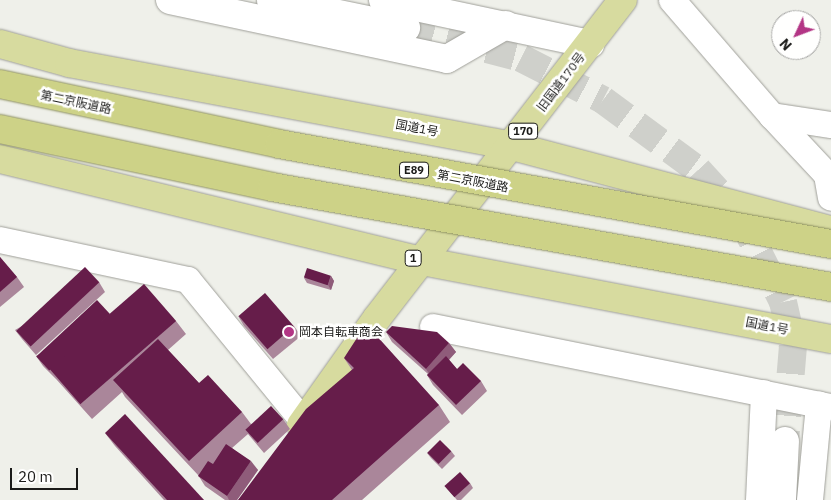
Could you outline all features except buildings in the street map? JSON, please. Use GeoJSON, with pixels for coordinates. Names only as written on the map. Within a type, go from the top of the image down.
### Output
{"type":"FeatureCollection","features":[{"type":"Feature","properties":{"kind":"highway","name":"旧国道170号"},"geometry":{"type":"LineString","coordinates":[[287,445],[422,260],[623,0]]}},
{"type":"Feature","properties":{"kind":"highway","name":"国道1号"},"geometry":{"type":"LineString","coordinates":[[0,44],[69,63],[512,146],[831,230]]}},
{"type":"Feature","properties":{"kind":"highway","name":"第二京阪道路"},"geometry":{"type":"LineString","coordinates":[[0,84],[289,146],[831,244]]}},
{"type":"Feature","properties":{"kind":"highway"},"geometry":{"type":"LineString","coordinates":[[0,129],[272,187],[831,286]]}},
{"type":"Feature","properties":{"kind":"highway","name":"国道1号"},"geometry":{"type":"LineString","coordinates":[[0,159],[422,260],[831,338]]}},
{"type":"Feature","properties":{"kind":"street"},"geometry":{"type":"LineString","coordinates":[[170,0],[447,59],[506,25]]}},
{"type":"Feature","properties":{"kind":"street"},"geometry":{"type":"LineString","coordinates":[[271,0],[406,28]]}},
{"type":"Feature","properties":{"kind":"street"},"geometry":{"type":"LineString","coordinates":[[383,0],[590,44]]}},
{"type":"Feature","properties":{"kind":"street"},"geometry":{"type":"LineString","coordinates":[[672,0],[772,116],[827,175],[831,198]]}},
{"type":"Feature","properties":{"kind":"street"},"geometry":{"type":"LineString","coordinates":[[0,33],[69,63]]}},
{"type":"Feature","properties":{"kind":"street"},"geometry":{"type":"LineString","coordinates":[[772,116],[831,125]]}},
{"type":"Feature","properties":{"kind":"street"},"geometry":{"type":"LineString","coordinates":[[0,240],[188,280],[304,422]]}},
{"type":"Feature","properties":{"kind":"street"},"geometry":{"type":"LineString","coordinates":[[433,327],[825,405],[810,500]]}},
{"type":"Feature","properties":{"kind":"street"},"geometry":{"type":"LineString","coordinates":[[759,500],[764,393]]}},
{"type":"Feature","properties":{"kind":"street"},"geometry":{"type":"LineString","coordinates":[[782,500],[785,441]]}},
{"type":"Feature","properties":{"kind":"tunnel"},"geometry":{"type":"LineString","coordinates":[[406,28],[521,58],[603,100],[698,170],[740,216],[783,302],[793,346],[785,441]]}},
{"type":"Feature","properties":{"kind":"place","name":"岡本自転車商会"},"geometry":{"type":"Point","coordinates":[289,332]}}]}
